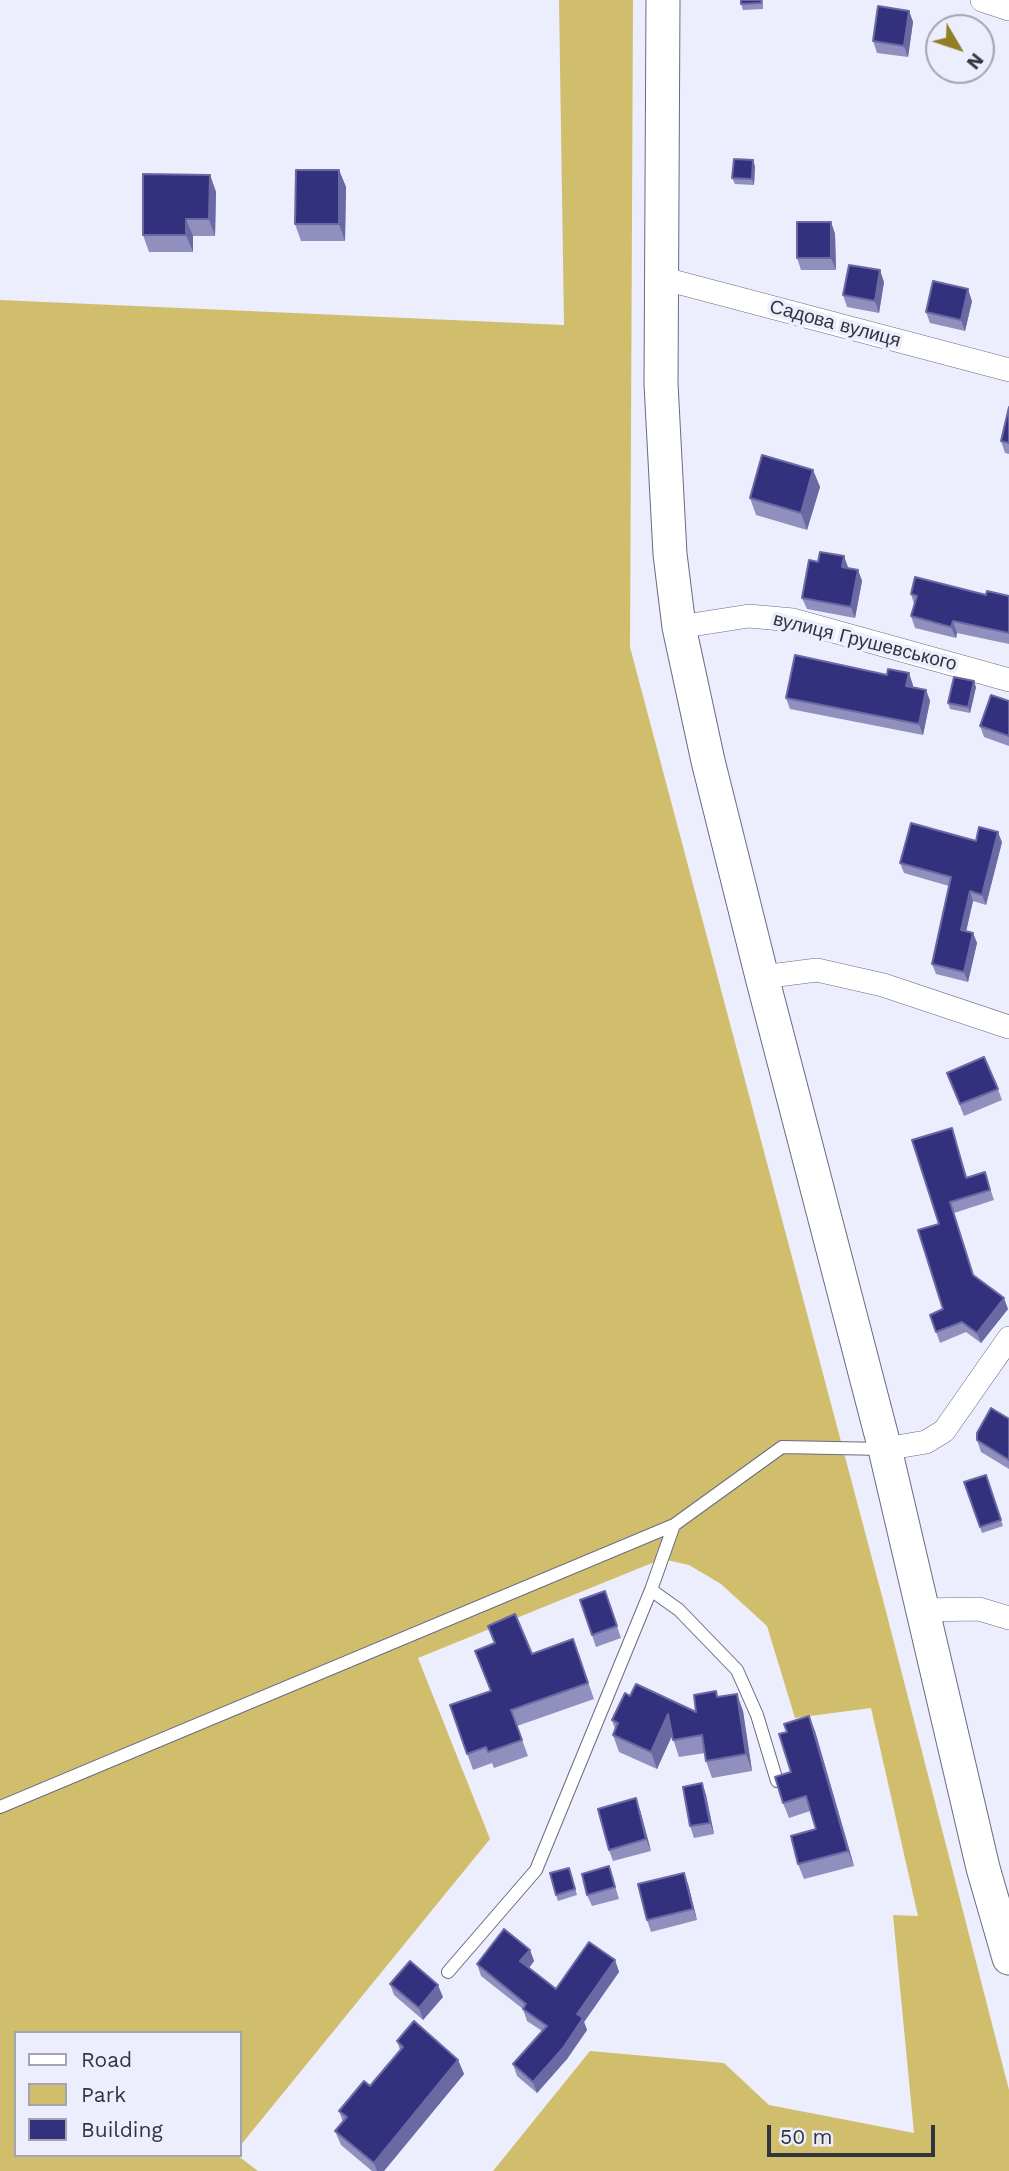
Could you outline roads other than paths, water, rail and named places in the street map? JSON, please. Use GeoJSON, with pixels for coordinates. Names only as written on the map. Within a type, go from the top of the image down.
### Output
{"type":"FeatureCollection","features":[{"type":"Feature","properties":{"kind":"main road"},"geometry":{"type":"LineString","coordinates":[[663,0],[661,278],[665,480],[679,627],[708,761],[885,1449],[983,1868],[1009,1958]]}},
{"type":"Feature","properties":{"kind":"street"},"geometry":{"type":"LineString","coordinates":[[982,0],[1009,9]]}},
{"type":"Feature","properties":{"kind":"street","name":"Садова вулиця"},"geometry":{"type":"LineString","coordinates":[[661,278],[1009,370]]}},
{"type":"Feature","properties":{"kind":"street","name":"вулиця Грушевського"},"geometry":{"type":"LineString","coordinates":[[679,627],[749,616],[793,620],[1009,680]]}},
{"type":"Feature","properties":{"kind":"street"},"geometry":{"type":"LineString","coordinates":[[762,977],[817,970],[883,985],[1009,1027]]}},
{"type":"Feature","properties":{"kind":"street"},"geometry":{"type":"LineString","coordinates":[[885,1449],[926,1442],[944,1431],[1009,1338]]}},
{"type":"Feature","properties":{"kind":"street"},"geometry":{"type":"LineString","coordinates":[[921,1610],[979,1609],[1009,1618]]}},
{"type":"Feature","properties":{"kind":"lane"},"geometry":{"type":"LineString","coordinates":[[0,1807],[674,1525],[782,1447],[885,1449]]}},
{"type":"Feature","properties":{"kind":"lane"},"geometry":{"type":"LineString","coordinates":[[448,1972],[536,1870],[651,1590],[674,1525]]}},
{"type":"Feature","properties":{"kind":"lane"},"geometry":{"type":"LineString","coordinates":[[651,1590],[679,1610],[737,1670],[757,1714],[776,1781]]}}]}
